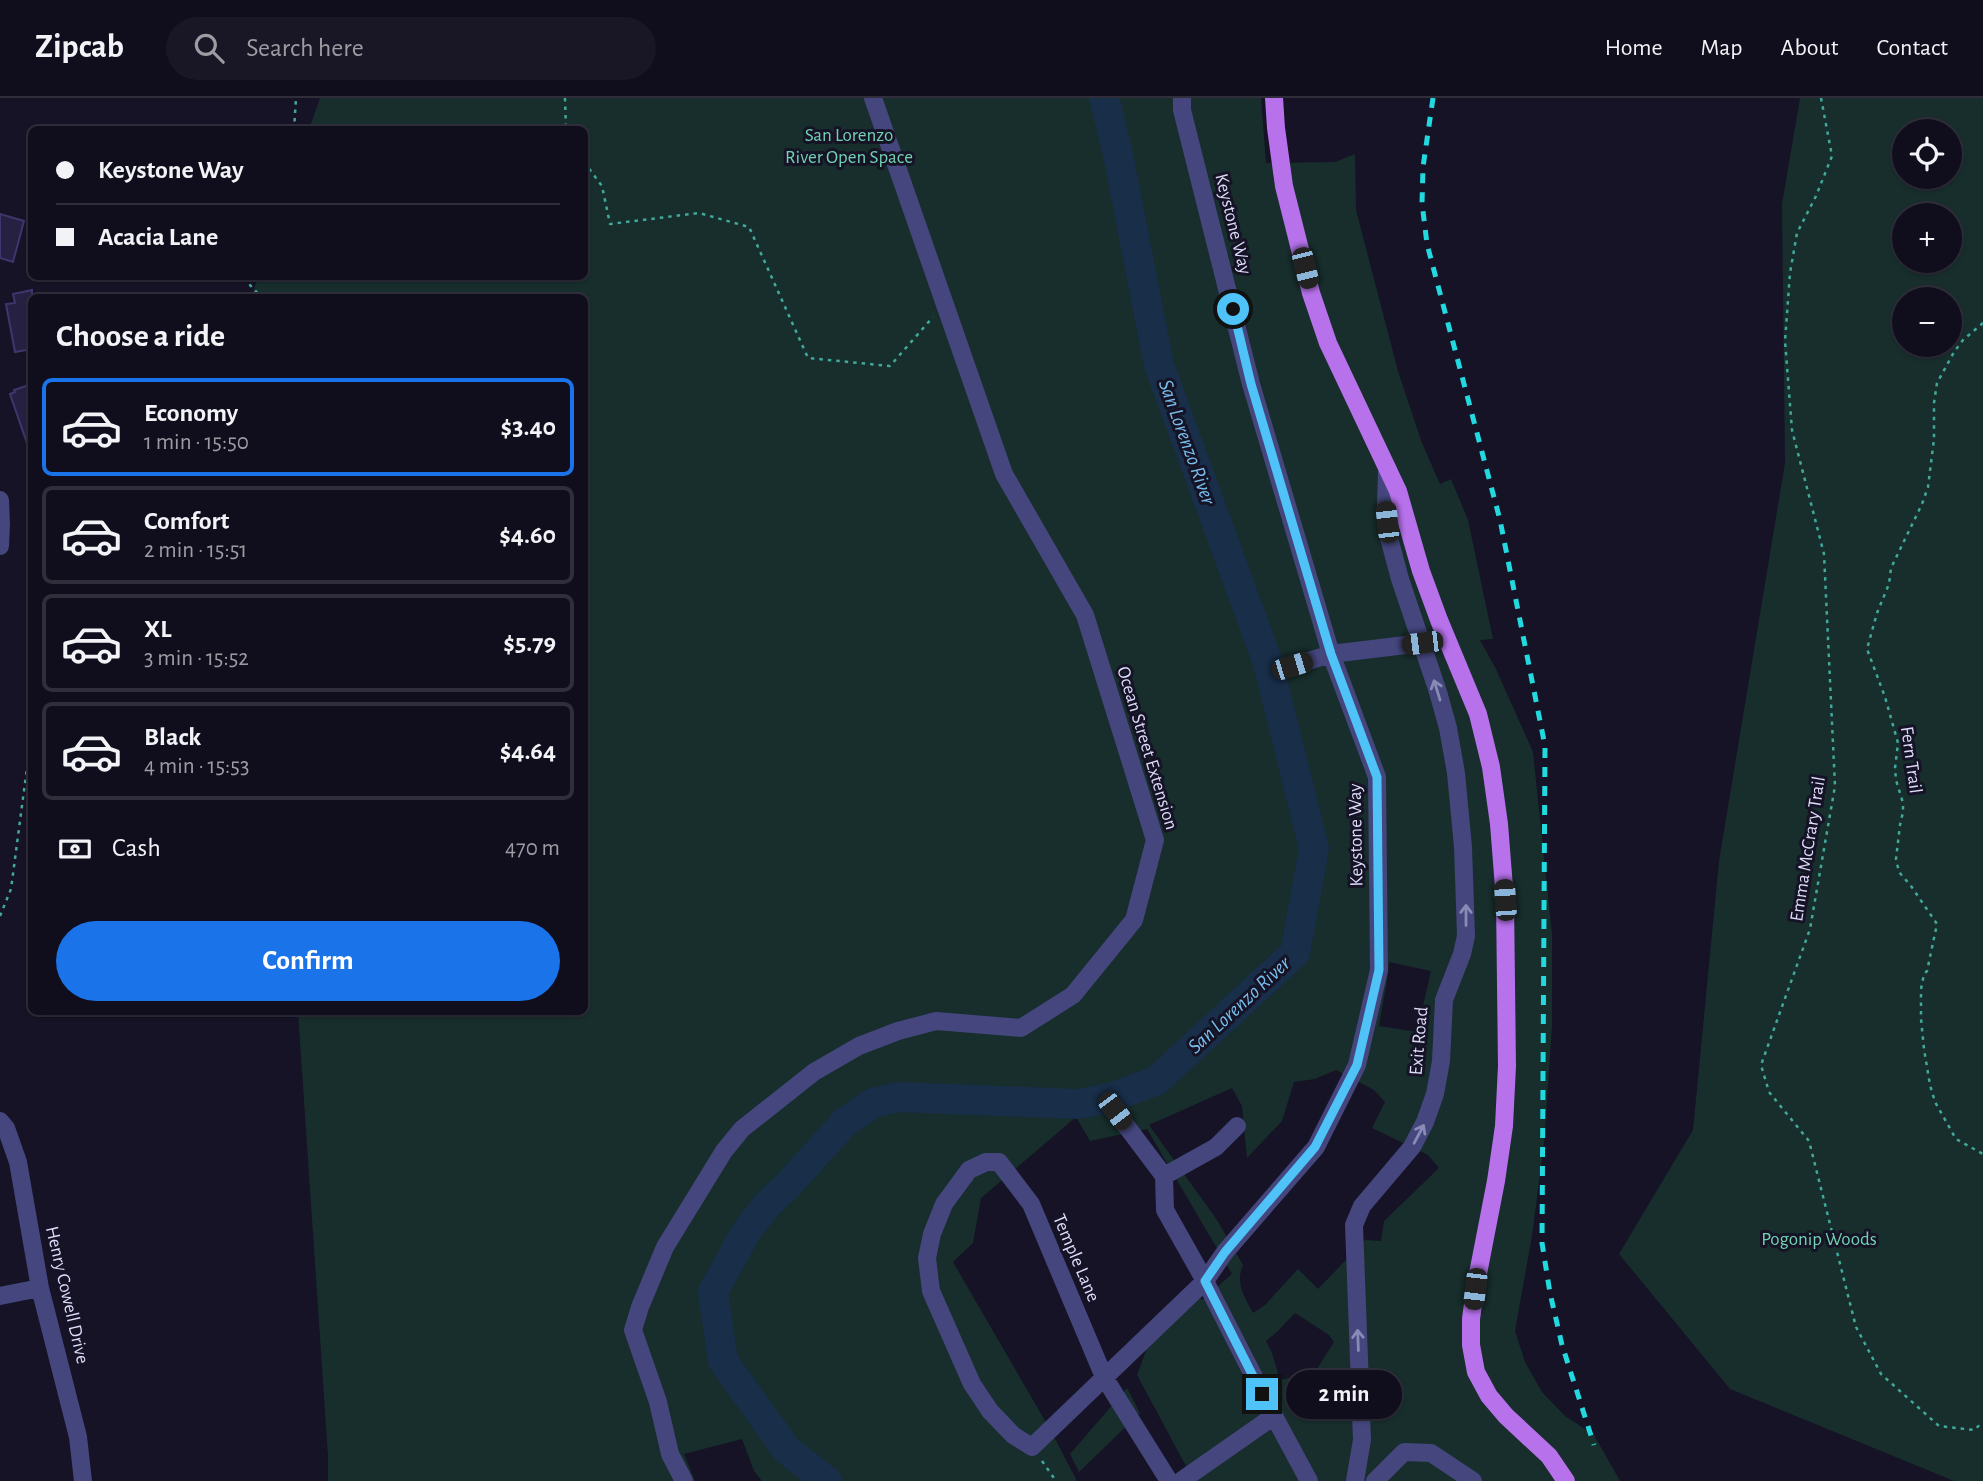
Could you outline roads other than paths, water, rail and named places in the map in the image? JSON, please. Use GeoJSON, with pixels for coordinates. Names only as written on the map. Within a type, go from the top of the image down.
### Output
{"type":"FeatureCollection","features":[{"type":"Feature","properties":{"kind":"main road"},"geometry":{"type":"LineString","coordinates":[[1274,98],[1284,186],[1311,293],[1328,343],[1398,491],[1421,571],[1478,714],[1491,767],[1505,900],[1507,1066],[1504,1126],[1475,1289],[1471,1345],[1476,1372],[1489,1395],[1506,1416],[1549,1456],[1566,1481]]}},
{"type":"Feature","properties":{"kind":"street","name":"Ocean Street Extension"},"geometry":{"type":"LineString","coordinates":[[684,1481],[670,1454],[658,1402],[634,1330],[640,1307],[665,1247],[724,1151],[743,1129],[814,1072],[859,1046],[898,1031],[936,1021],[1021,1028],[1073,995],[1134,920],[1155,840],[1084,615],[1004,474],[873,98]]}},
{"type":"Feature","properties":{"kind":"street","name":"Keystone Way"},"geometry":{"type":"LineString","coordinates":[[1032,1447],[1205,1281],[1225,1252],[1315,1147],[1357,1065],[1379,970],[1377,777],[1331,654],[1251,384],[1182,110],[1182,98]]}},
{"type":"Feature","properties":{"kind":"street","name":"Exit Road"},"geometry":{"type":"LineString","coordinates":[[1355,1481],[1362,1440],[1354,1225],[1362,1206],[1412,1147],[1425,1122],[1435,1094],[1441,1060],[1444,1000],[1466,936],[1463,847],[1456,773],[1448,728],[1389,538],[1387,468]]}},
{"type":"Feature","properties":{"kind":"street"},"geometry":{"type":"LineString","coordinates":[[0,499],[0,545]]}},
{"type":"Feature","properties":{"kind":"street"},"geometry":{"type":"LineString","coordinates":[[1292,666],[1331,654],[1422,643]]}},
{"type":"Feature","properties":{"kind":"street"},"geometry":{"type":"LineString","coordinates":[[1115,1111],[1164,1176],[1165,1210],[1309,1481]]}},
{"type":"Feature","properties":{"kind":"street","name":"Henry Cowell Drive"},"geometry":{"type":"LineString","coordinates":[[0,1121],[6,1128],[18,1162],[40,1288],[78,1437],[83,1481]]}},
{"type":"Feature","properties":{"kind":"street"},"geometry":{"type":"LineString","coordinates":[[1164,1176],[1216,1147],[1237,1126]]}},
{"type":"Feature","properties":{"kind":"street","name":"Temple Lane"},"geometry":{"type":"LineString","coordinates":[[1032,1447],[1013,1435],[990,1411],[972,1384],[931,1291],[927,1258],[932,1234],[944,1204],[969,1170],[986,1162],[999,1162],[1031,1204],[1104,1377]]}},
{"type":"Feature","properties":{"kind":"street"},"geometry":{"type":"LineString","coordinates":[[0,1296],[40,1288]]}},
{"type":"Feature","properties":{"kind":"street"},"geometry":{"type":"LineString","coordinates":[[1104,1377],[1169,1481]]}},
{"type":"Feature","properties":{"kind":"street"},"geometry":{"type":"LineString","coordinates":[[1181,1481],[1273,1416]]}},
{"type":"Feature","properties":{"kind":"street"},"geometry":{"type":"LineString","coordinates":[[1375,1481],[1404,1452],[1431,1453],[1473,1481]]}},
{"type":"Feature","properties":{"kind":"waterway","name":"San Lorenzo River"},"geometry":{"type":"LineString","coordinates":[[827,1481],[787,1450],[723,1361],[713,1292],[746,1232],[767,1205],[845,1122],[873,1103],[898,1097],[1079,1104],[1109,1098],[1156,1081],[1295,953],[1314,849],[1268,663],[1159,365],[1117,150],[1104,98]]}},
{"type":"Feature","properties":{"kind":"railway"},"geometry":{"type":"LineString","coordinates":[[1433,98],[1423,167],[1422,203],[1427,244],[1500,520],[1545,746],[1542,1243],[1562,1345],[1594,1445]]}},
{"type":"Feature","properties":{"kind":"park label","name":"San Lorenzo River Open Space"},"geometry":{"type":"Point","coordinates":[849,146]}},
{"type":"Feature","properties":{"kind":"park label","name":"Pogonip Woods"},"geometry":{"type":"Point","coordinates":[1819,1239]}}]}
